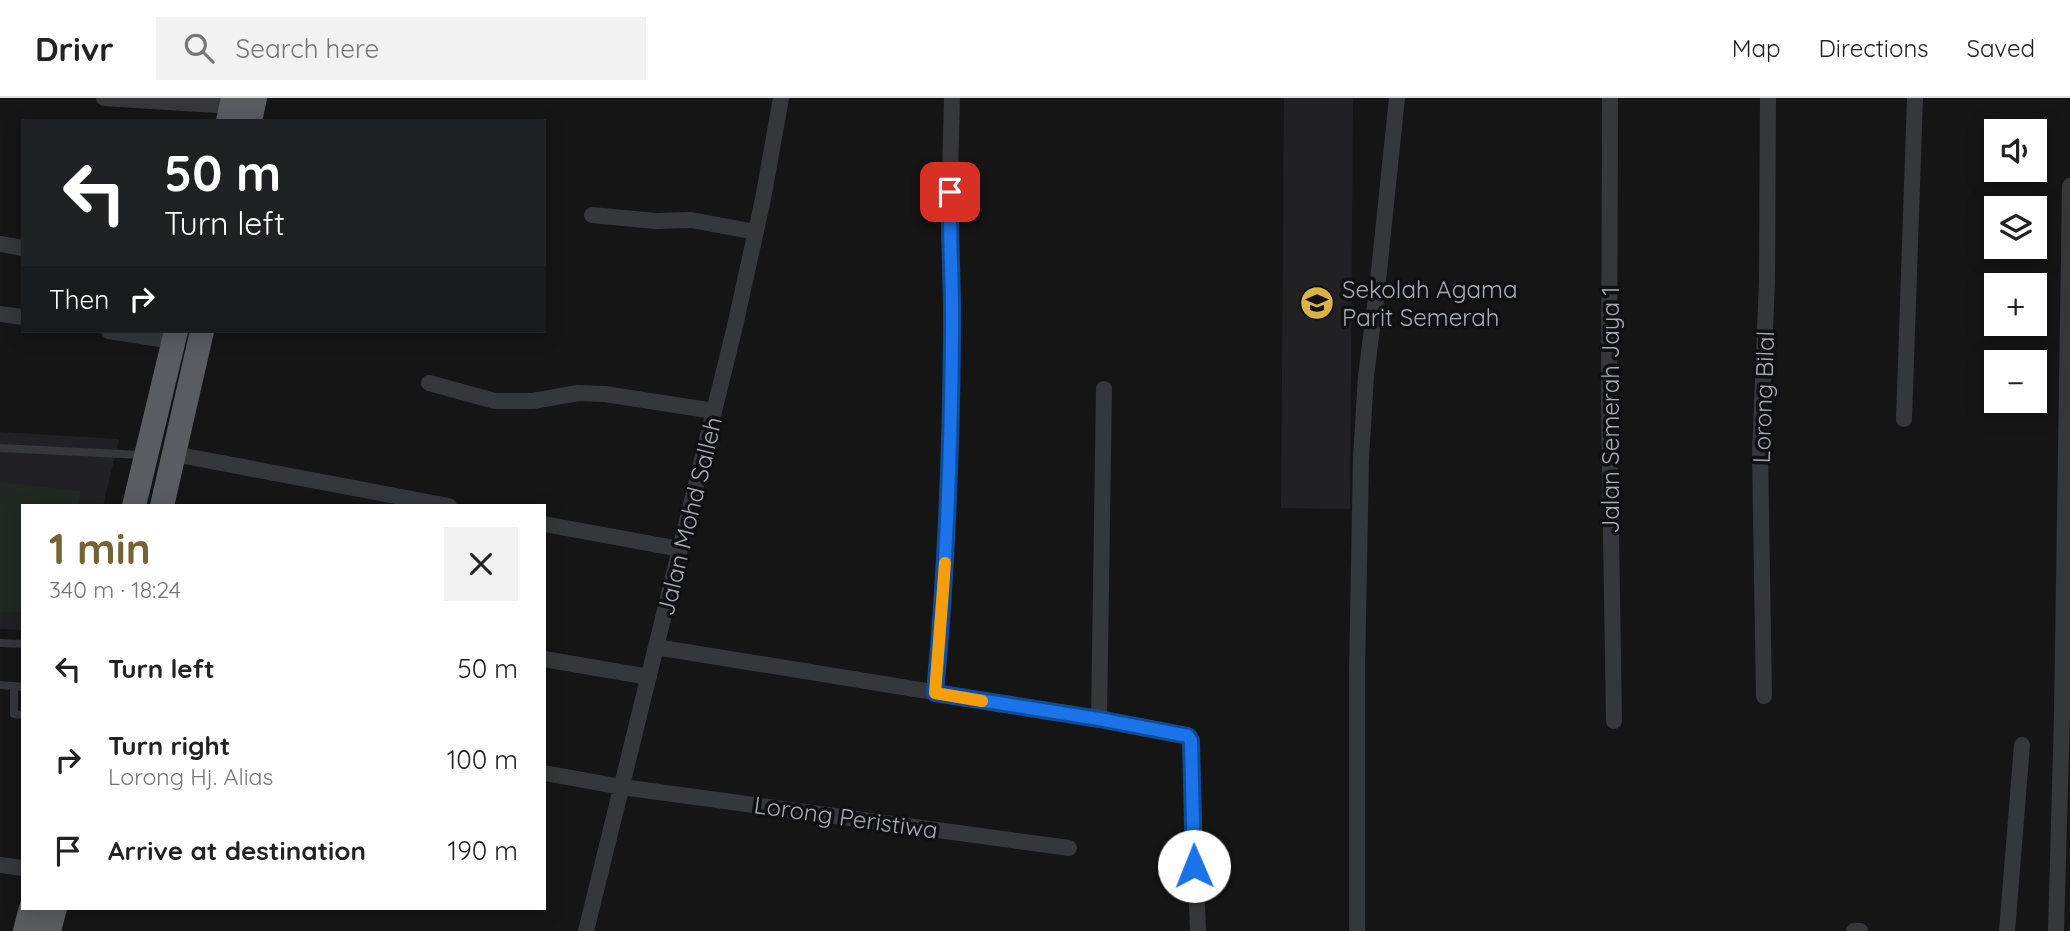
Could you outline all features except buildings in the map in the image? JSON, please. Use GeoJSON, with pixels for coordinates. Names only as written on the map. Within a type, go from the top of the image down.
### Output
{"type":"FeatureCollection","features":[{"type":"Feature","properties":{"kind":"highway"},"geometry":{"type":"LineString","coordinates":[[235,111],[255,98]]}},
{"type":"Feature","properties":{"kind":"highway"},"geometry":{"type":"LineString","coordinates":[[162,504],[201,333]]}},
{"type":"Feature","properties":{"kind":"highway"},"geometry":{"type":"LineString","coordinates":[[134,504],[174,336]]}},
{"type":"Feature","properties":{"kind":"highway"},"geometry":{"type":"LineString","coordinates":[[24,931],[30,910]]}},
{"type":"Feature","properties":{"kind":"highway"},"geometry":{"type":"LineString","coordinates":[[49,931],[54,910]]}},
{"type":"Feature","properties":{"kind":"street"},"geometry":{"type":"LineString","coordinates":[[104,98],[235,111]]}},
{"type":"Feature","properties":{"kind":"street","name":"Jalan Mohd Salleh"},"geometry":{"type":"LineString","coordinates":[[586,931],[756,232],[781,98]]}},
{"type":"Feature","properties":{"kind":"street"},"geometry":{"type":"LineString","coordinates":[[935,693],[943,609],[951,435],[949,215],[952,98]]}},
{"type":"Feature","properties":{"kind":"street"},"geometry":{"type":"LineString","coordinates":[[1357,931],[1360,458],[1366,376],[1397,98]]}},
{"type":"Feature","properties":{"kind":"street","name":"Jalan Semerah Jaya 1"},"geometry":{"type":"LineString","coordinates":[[1610,98],[1609,409],[1614,721]]}},
{"type":"Feature","properties":{"kind":"street","name":"Lorong Bilal"},"geometry":{"type":"LineString","coordinates":[[1764,696],[1760,454],[1767,281],[1768,98]]}},
{"type":"Feature","properties":{"kind":"street"},"geometry":{"type":"LineString","coordinates":[[1904,419],[1915,98]]}},
{"type":"Feature","properties":{"kind":"street"},"geometry":{"type":"LineString","coordinates":[[2056,931],[2070,186]]}},
{"type":"Feature","properties":{"kind":"street"},"geometry":{"type":"LineString","coordinates":[[592,215],[655,221],[691,220],[756,232]]}},
{"type":"Feature","properties":{"kind":"street"},"geometry":{"type":"LineString","coordinates":[[0,244],[21,248]]}},
{"type":"Feature","properties":{"kind":"street"},"geometry":{"type":"LineString","coordinates":[[0,314],[21,317]]}},
{"type":"Feature","properties":{"kind":"street"},"geometry":{"type":"LineString","coordinates":[[135,333],[174,336]]}},
{"type":"Feature","properties":{"kind":"street"},"geometry":{"type":"LineString","coordinates":[[429,383],[495,401],[533,401],[578,393],[605,394],[714,411]]}},
{"type":"Feature","properties":{"kind":"street"},"geometry":{"type":"LineString","coordinates":[[1099,719],[1104,389]]}},
{"type":"Feature","properties":{"kind":"street"},"geometry":{"type":"LineString","coordinates":[[174,454],[438,504]]}},
{"type":"Feature","properties":{"kind":"street"},"geometry":{"type":"LineString","coordinates":[[546,524],[680,549]]}},
{"type":"Feature","properties":{"kind":"street"},"geometry":{"type":"LineString","coordinates":[[656,647],[1099,719],[1191,738],[1198,931]]}},
{"type":"Feature","properties":{"kind":"street"},"geometry":{"type":"LineString","coordinates":[[546,659],[649,677]]}},
{"type":"Feature","properties":{"kind":"street"},"geometry":{"type":"LineString","coordinates":[[2007,931],[2022,745]]}},
{"type":"Feature","properties":{"kind":"street","name":"Lorong Peristiwa"},"geometry":{"type":"LineString","coordinates":[[546,773],[622,787],[1069,848]]}},
{"type":"Feature","properties":{"kind":"street"},"geometry":{"type":"LineString","coordinates":[[0,865],[21,868]]}},
{"type":"Feature","properties":{"kind":"street"},"geometry":{"type":"LineString","coordinates":[[1854,931],[1860,931]]}},
{"type":"Feature","properties":{"kind":"lane"},"geometry":{"type":"LineString","coordinates":[[0,448],[145,455]]}},
{"type":"Feature","properties":{"kind":"lane"},"geometry":{"type":"LineString","coordinates":[[0,643],[21,644]]}},
{"type":"Feature","properties":{"kind":"lane"},"geometry":{"type":"LineString","coordinates":[[0,685],[18,687],[14,714],[21,715]]}},
{"type":"Feature","properties":{"kind":"shaded area","name":"Sekolah Agama Parit Semerah"},"geometry":{"type":"Polygon","coordinates":[[[1284,98],[1353,98],[1350,509],[1281,508],[1284,98]]]}},
{"type":"Feature","properties":{"kind":"shaded area"},"geometry":{"type":"Polygon","coordinates":[[[0,432],[119,439],[103,504],[21,504],[21,630],[0,629],[0,432]]]}},
{"type":"Feature","properties":{"kind":"shaded area"},"geometry":{"type":"Polygon","coordinates":[[[0,482],[81,491],[78,504],[21,504],[21,612],[0,612],[0,482]]]}},
{"type":"Feature","properties":{"kind":"slow traffic"},"geometry":{"type":"LineString","coordinates":[[945,563],[935,693],[982,701]]}},
{"type":"Feature","properties":{"kind":"place","name":"Sekolah Agama Parit Semerah"},"geometry":{"type":"Point","coordinates":[1317,303]}},
{"type":"Feature","properties":{"kind":"route"},"geometry":{"type":"LineString","coordinates":[[950,192],[951,435],[943,609],[935,693],[1099,719],[1191,738],[1194,866]]}}]}
